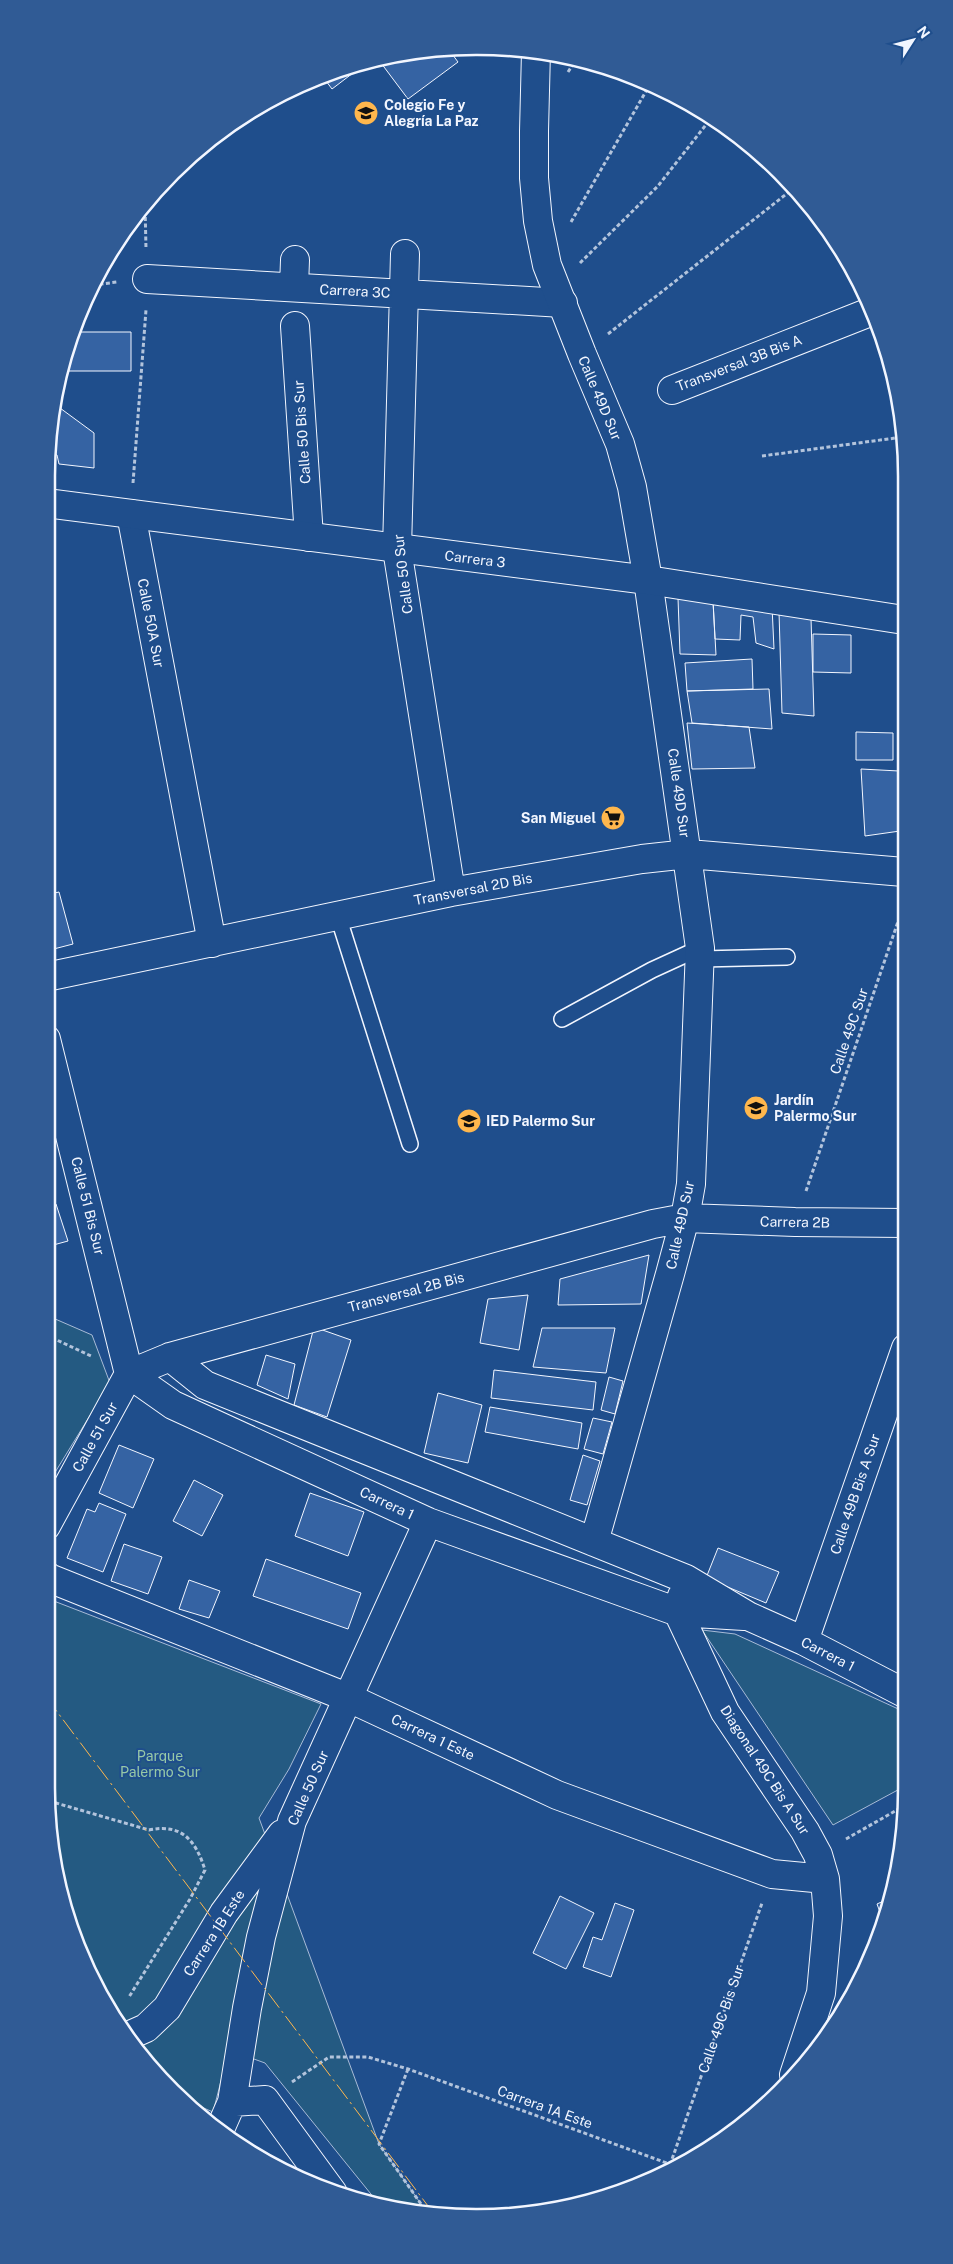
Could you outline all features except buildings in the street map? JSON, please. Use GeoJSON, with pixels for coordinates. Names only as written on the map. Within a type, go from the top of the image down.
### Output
{"type":"FeatureCollection","features":[{"type":"Feature","properties":{"kind":"street","name":"Calle 49D Sur"},"geometry":{"type":"LineString","coordinates":[[536,60],[534,178],[538,221],[555,285],[620,444],[632,487],[648,580],[688,854],[700,953],[691,1184],[684,1218],[594,1542]]}},
{"type":"Feature","properties":{"kind":"street","name":"Calle 50 Sur"},"geometry":{"type":"LineString","coordinates":[[404,254],[397,549],[451,892]]}},
{"type":"Feature","properties":{"kind":"street"},"geometry":{"type":"LineString","coordinates":[[294,287],[295,260]]}},
{"type":"Feature","properties":{"kind":"street","name":"Carrera 3C"},"geometry":{"type":"LineString","coordinates":[[147,279],[404,294],[555,285]]}},
{"type":"Feature","properties":{"kind":"street","name":"Transversal 3B Bis A"},"geometry":{"type":"LineString","coordinates":[[672,390],[865,314]]}},
{"type":"Feature","properties":{"kind":"street","name":"Calle 50 Bis Sur"},"geometry":{"type":"LineString","coordinates":[[295,326],[309,537]]}},
{"type":"Feature","properties":{"kind":"street","name":"Carrera 3"},"geometry":{"type":"LineString","coordinates":[[55,504],[648,580],[898,619]]}},
{"type":"Feature","properties":{"kind":"street","name":"Calle 50A Sur"},"geometry":{"type":"LineString","coordinates":[[131,514],[212,943]]}},
{"type":"Feature","properties":{"kind":"street","name":"Transversal 2D Bis"},"geometry":{"type":"LineString","coordinates":[[55,975],[451,892],[609,864],[688,854],[898,872]]}},
{"type":"Feature","properties":{"kind":"street","name":"Calle 51 Bis Sur"},"geometry":{"type":"LineString","coordinates":[[55,1075],[129,1374]]}},
{"type":"Feature","properties":{"kind":"street","name":"Carrera 2B"},"geometry":{"type":"LineString","coordinates":[[684,1218],[898,1223]]}},
{"type":"Feature","properties":{"kind":"street","name":"Transversal 2B Bis"},"geometry":{"type":"LineString","coordinates":[[129,1374],[170,1357],[653,1224],[684,1218]]}},
{"type":"Feature","properties":{"kind":"street","name":"Carrera 1"},"geometry":{"type":"LineString","coordinates":[[170,1357],[206,1386],[686,1578],[748,1616],[804,1641],[898,1690]]}},
{"type":"Feature","properties":{"kind":"street","name":"Calle 49B Bis A Sur"},"geometry":{"type":"LineString","coordinates":[[804,1641],[898,1371]]}},
{"type":"Feature","properties":{"kind":"street","name":"Carrera 1"},"geometry":{"type":"LineString","coordinates":[[129,1374],[173,1406],[428,1522],[678,1612],[748,1616]]}},
{"type":"Feature","properties":{"kind":"street","name":"Calle 51 Sur"},"geometry":{"type":"LineString","coordinates":[[55,1510],[129,1374]]}},
{"type":"Feature","properties":{"kind":"street","name":"Calle 50 Sur"},"geometry":{"type":"LineString","coordinates":[[222,2124],[232,2102],[261,1937],[292,1821],[428,1522]]}},
{"type":"Feature","properties":{"kind":"street"},"geometry":{"type":"LineString","coordinates":[[678,1612],[686,1578]]}},
{"type":"Feature","properties":{"kind":"street","name":"Carrera 1 Este"},"geometry":{"type":"LineString","coordinates":[[55,1580],[349,1698],[557,1794],[772,1874],[822,1867]]}},
{"type":"Feature","properties":{"kind":"street","name":"Diagonal 49C Bis A Sur"},"geometry":{"type":"LineString","coordinates":[[678,1612],[725,1712],[788,1803],[822,1867]]}},
{"type":"Feature","properties":{"kind":"street","name":"Carrera 1B Este"},"geometry":{"type":"LineString","coordinates":[[134,2033],[146,2028],[167,2008],[224,1914],[292,1821]]}},
{"type":"Feature","properties":{"kind":"street"},"geometry":{"type":"LineString","coordinates":[[800,2057],[821,1993],[828,1916],[822,1867]]}},
{"type":"Feature","properties":{"kind":"street"},"geometry":{"type":"LineString","coordinates":[[232,2102],[265,2100],[325,2181]]}},
{"type":"Feature","properties":{"kind":"lane"},"geometry":{"type":"LineString","coordinates":[[338,916],[410,1144]]}},
{"type":"Feature","properties":{"kind":"lane"},"geometry":{"type":"LineString","coordinates":[[562,1019],[652,970],[700,953],[787,957]]}},
{"type":"Feature","properties":{"kind":"path"},"geometry":{"type":"LineString","coordinates":[[555,285],[647,91]]}},
{"type":"Feature","properties":{"kind":"path"},"geometry":{"type":"LineString","coordinates":[[555,285],[658,186],[707,123]]}},
{"type":"Feature","properties":{"kind":"path"},"geometry":{"type":"LineString","coordinates":[[582,354],[788,193]]}},
{"type":"Feature","properties":{"kind":"path"},"geometry":{"type":"LineString","coordinates":[[131,514],[146,309]]}},
{"type":"Feature","properties":{"kind":"path"},"geometry":{"type":"LineString","coordinates":[[762,456],[896,438]]}},
{"type":"Feature","properties":{"kind":"path","name":"Calle 49C Sur"},"geometry":{"type":"LineString","coordinates":[[795,1222],[898,922]]}},
{"type":"Feature","properties":{"kind":"path"},"geometry":{"type":"LineString","coordinates":[[55,1339],[129,1374]]}},
{"type":"Feature","properties":{"kind":"path"},"geometry":{"type":"LineString","coordinates":[[56,1804],[149,1830],[164,1827],[185,1835],[198,1850],[205,1870],[190,1899],[126,2003]]}},
{"type":"Feature","properties":{"kind":"path"},"geometry":{"type":"LineString","coordinates":[[822,1867],[897,1811]]}},
{"type":"Feature","properties":{"kind":"path","name":"Calle 49C Bis Sur"},"geometry":{"type":"LineString","coordinates":[[675,2159],[772,1874]]}},
{"type":"Feature","properties":{"kind":"path","name":"Carrera 1A Este"},"geometry":{"type":"LineString","coordinates":[[265,2100],[329,2057],[368,2057],[408,2069],[667,2164]]}},
{"type":"Feature","properties":{"kind":"path"},"geometry":{"type":"LineString","coordinates":[[408,2069],[379,2144],[422,2205]]}},
{"type":"Feature","properties":{"kind":"green space"},"geometry":{"type":"Polygon","coordinates":[[[55,1319],[92,1335],[110,1383],[55,1472],[55,1319]]]}},
{"type":"Feature","properties":{"kind":"green space","name":"Parque Palermo Sur"},"geometry":{"type":"Polygon","coordinates":[[[55,1601],[321,1704],[289,1769],[259,1818],[379,2144],[422,2205],[373,2196],[265,2063],[229,2050],[213,2112],[204,2108],[178,2086],[126,2022],[98,1974],[77,1923],[63,1870],[56,1815],[55,1601]]]}},
{"type":"Feature","properties":{"kind":"green space"},"geometry":{"type":"Polygon","coordinates":[[[702,1630],[735,1634],[898,1709],[898,1790],[833,1825],[702,1630]]]}},
{"type":"Feature","properties":{"kind":"power"},"geometry":{"type":"LineString","coordinates":[[55,1709],[428,2206]]}},
{"type":"Feature","properties":{"kind":"place","name":"Colegio Fe y Alegría La Paz"},"geometry":{"type":"Point","coordinates":[366,113]}},
{"type":"Feature","properties":{"kind":"place","name":"San Miguel"},"geometry":{"type":"Point","coordinates":[613,818]}},
{"type":"Feature","properties":{"kind":"place","name":"Jardín Palermo Sur"},"geometry":{"type":"Point","coordinates":[756,1108]}},
{"type":"Feature","properties":{"kind":"place","name":"IED Palermo Sur"},"geometry":{"type":"Point","coordinates":[469,1121]}}]}
